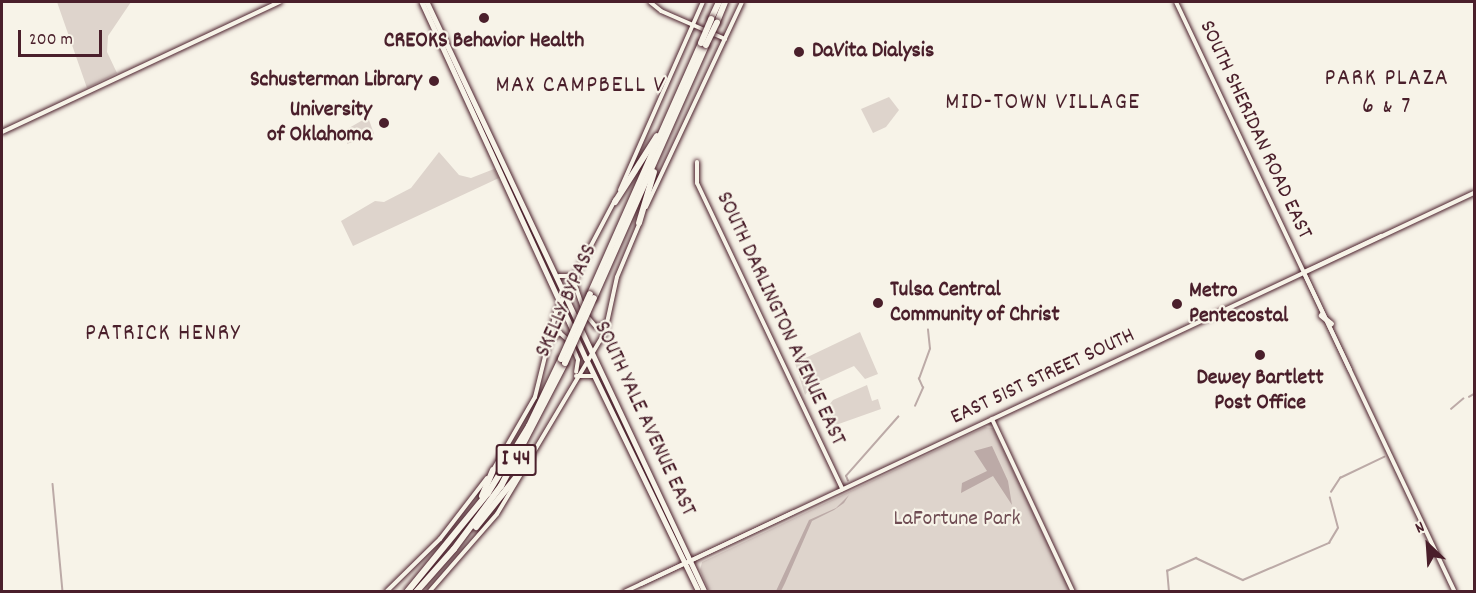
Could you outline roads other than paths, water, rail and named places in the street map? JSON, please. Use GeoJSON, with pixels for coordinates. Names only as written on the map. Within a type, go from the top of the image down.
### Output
{"type":"FeatureCollection","features":[{"type":"Feature","properties":{"kind":"highway","name":"SKELLY BYPASS"},"geometry":{"type":"LineString","coordinates":[[416,591],[454,549],[512,468],[660,149],[714,20],[719,2]]}},
{"type":"Feature","properties":{"kind":"highway","name":"SKELLY BYPASS"},"geometry":{"type":"LineString","coordinates":[[714,20],[725,2]]}},
{"type":"Feature","properties":{"kind":"highway","name":"SKELLY BYPASS"},"geometry":{"type":"LineString","coordinates":[[592,296],[664,126],[704,44]]}},
{"type":"Feature","properties":{"kind":"highway"},"geometry":{"type":"LineString","coordinates":[[615,201],[664,126]]}},
{"type":"Feature","properties":{"kind":"highway"},"geometry":{"type":"LineString","coordinates":[[639,223],[660,149]]}},
{"type":"Feature","properties":{"kind":"highway","name":"SKELLY BYPASS"},"geometry":{"type":"LineString","coordinates":[[407,591],[476,511],[521,441],[563,361]]}},
{"type":"Feature","properties":{"kind":"highway"},"geometry":{"type":"LineString","coordinates":[[454,549],[494,508],[526,465]]}},
{"type":"Feature","properties":{"kind":"highway"},"geometry":{"type":"LineString","coordinates":[[476,511],[493,470]]}},
{"type":"Feature","properties":{"kind":"main road"},"geometry":{"type":"LineString","coordinates":[[2,132],[280,2]]}},
{"type":"Feature","properties":{"kind":"main road"},"geometry":{"type":"LineString","coordinates":[[651,2],[725,39]]}},
{"type":"Feature","properties":{"kind":"main road"},"geometry":{"type":"LineString","coordinates":[[386,591],[440,538],[493,470],[535,397],[560,304],[578,276],[615,201],[703,2]]}},
{"type":"Feature","properties":{"kind":"main road"},"geometry":{"type":"LineString","coordinates":[[429,591],[497,514],[585,358],[594,350],[608,323],[617,277],[639,223],[742,2]]}},
{"type":"Feature","properties":{"kind":"main road","name":"SOUTH SHERIDAN ROAD EAST"},"geometry":{"type":"LineString","coordinates":[[1176,2],[1304,273],[1331,323],[1350,370]]}},
{"type":"Feature","properties":{"kind":"main road","name":"SOUTH YALE AVENUE EAST"},"geometry":{"type":"LineString","coordinates":[[425,3],[432,11],[499,164],[534,236],[560,304],[585,358],[594,376],[613,403]]}},
{"type":"Feature","properties":{"kind":"main road","name":"SOUTH YALE AVENUE EAST"},"geometry":{"type":"LineString","coordinates":[[425,3],[465,88]]}},
{"type":"Feature","properties":{"kind":"main road","name":"SOUTH DARLINGTON AVENUE EAST"},"geometry":{"type":"LineString","coordinates":[[697,162],[697,183],[842,489]]}},
{"type":"Feature","properties":{"kind":"main road","name":"EAST 51ST STREET SOUTH"},"geometry":{"type":"LineString","coordinates":[[641,584],[687,559],[797,510],[1474,193]]}},
{"type":"Feature","properties":{"kind":"main road","name":"SOUTH YALE AVENUE EAST"},"geometry":{"type":"LineString","coordinates":[[534,236],[559,276],[594,350],[613,403],[687,559],[705,591]]}},
{"type":"Feature","properties":{"kind":"main road","name":"SOUTH SHERIDAN ROAD EAST"},"geometry":{"type":"LineString","coordinates":[[1304,273],[1321,315],[1350,370],[1455,591]]}},
{"type":"Feature","properties":{"kind":"main road"},"geometry":{"type":"LineString","coordinates":[[559,276],[578,276]]}},
{"type":"Feature","properties":{"kind":"main road"},"geometry":{"type":"LineString","coordinates":[[574,281],[591,325],[598,328],[608,323]]}},
{"type":"Feature","properties":{"kind":"main road"},"geometry":{"type":"LineString","coordinates":[[1321,315],[1331,323]]}},
{"type":"Feature","properties":{"kind":"main road"},"geometry":{"type":"LineString","coordinates":[[549,339],[559,333],[567,337],[578,360],[575,378]]}},
{"type":"Feature","properties":{"kind":"main road"},"geometry":{"type":"LineString","coordinates":[[575,378],[594,376]]}},
{"type":"Feature","properties":{"kind":"main road"},"geometry":{"type":"LineString","coordinates":[[992,419],[1073,591]]}},
{"type":"Feature","properties":{"kind":"main road","name":"EAST 51ST STREET SOUTH"},"geometry":{"type":"LineString","coordinates":[[624,591],[690,565],[797,510]]}},
{"type":"Feature","properties":{"kind":"main road","name":"SOUTH YALE AVENUE EAST"},"geometry":{"type":"LineString","coordinates":[[690,565],[699,591]]}},
{"type":"Feature","properties":{"kind":"waterway"},"geometry":{"type":"LineString","coordinates":[[915,406],[923,388],[919,379],[930,349],[928,330]]}},
{"type":"Feature","properties":{"kind":"waterway"},"geometry":{"type":"LineString","coordinates":[[1469,397],[1474,394]]}},
{"type":"Feature","properties":{"kind":"waterway"},"geometry":{"type":"LineString","coordinates":[[1451,409],[1463,399]]}},
{"type":"Feature","properties":{"kind":"waterway"},"geometry":{"type":"LineString","coordinates":[[848,481],[846,476],[898,417]]}},
{"type":"Feature","properties":{"kind":"waterway"},"geometry":{"type":"LineString","coordinates":[[1331,492],[1340,478],[1384,457]]}},
{"type":"Feature","properties":{"kind":"waterway"},"geometry":{"type":"LineString","coordinates":[[53,484],[63,592]]}},
{"type":"Feature","properties":{"kind":"waterway"},"geometry":{"type":"LineString","coordinates":[[1169,592],[1167,571],[1196,558],[1243,580],[1329,543],[1338,528],[1330,498]]}},
{"type":"Feature","properties":{"kind":"place","name":"CREOKS Behavior Health"},"geometry":{"type":"Point","coordinates":[484,18]}},
{"type":"Feature","properties":{"kind":"place","name":"DaVita Dialysis"},"geometry":{"type":"Point","coordinates":[799,52]}},
{"type":"Feature","properties":{"kind":"place","name":"Schusterman Library"},"geometry":{"type":"Point","coordinates":[434,81]}},
{"type":"Feature","properties":{"kind":"place","name":"University of Oklahoma"},"geometry":{"type":"Point","coordinates":[384,123]}},
{"type":"Feature","properties":{"kind":"place","name":"Tulsa Central Community of Christ"},"geometry":{"type":"Point","coordinates":[878,303]}},
{"type":"Feature","properties":{"kind":"place","name":"Metro Pentecostal"},"geometry":{"type":"Point","coordinates":[1177,304]}},
{"type":"Feature","properties":{"kind":"place","name":"Dewey Bartlett Post Office"},"geometry":{"type":"Point","coordinates":[1260,355]}},
{"type":"Feature","properties":{"kind":"district","name":"MAX CAMPBELL V"},"geometry":{"type":"Point","coordinates":[581,87]}},
{"type":"Feature","properties":{"kind":"district","name":"PARK PLAZA 6 & 7"},"geometry":{"type":"Point","coordinates":[1387,94]}},
{"type":"Feature","properties":{"kind":"district","name":"MID-TOWN VILLAGE"},"geometry":{"type":"Point","coordinates":[1043,104]}},
{"type":"Feature","properties":{"kind":"district","name":"PATRICK HENRY"},"geometry":{"type":"Point","coordinates":[163,335]}},
{"type":"Feature","properties":{"kind":"park label","name":"LaFortune Park"},"geometry":{"type":"Point","coordinates":[957,520]}}]}
